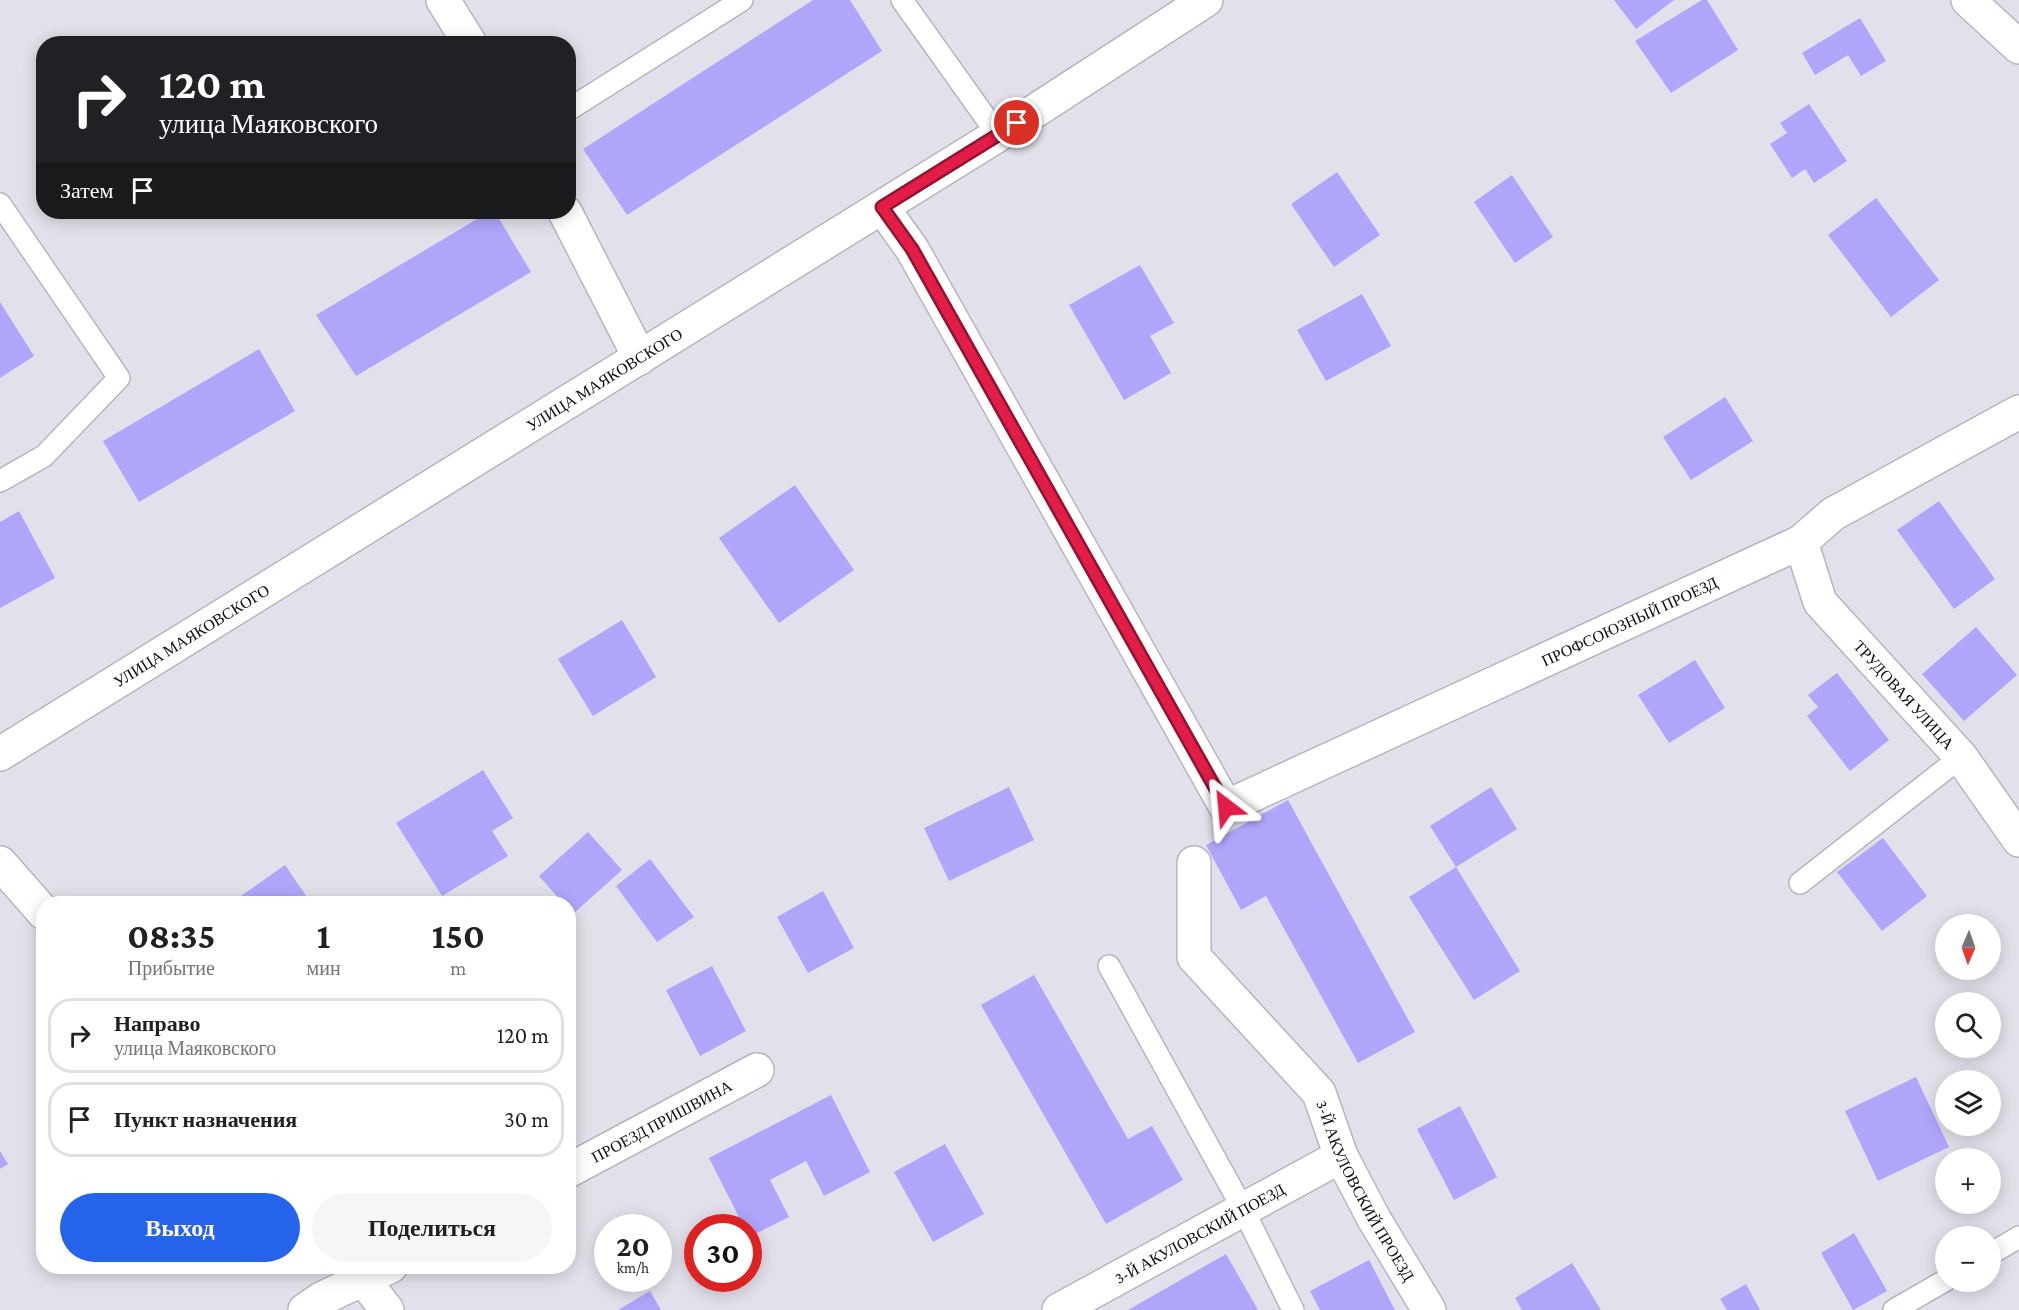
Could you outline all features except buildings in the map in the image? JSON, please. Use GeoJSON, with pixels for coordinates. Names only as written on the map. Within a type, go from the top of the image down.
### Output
{"type":"FeatureCollection","features":[{"type":"Feature","properties":{"kind":"street"},"geometry":{"type":"LineString","coordinates":[[443,0],[465,36]]}},
{"type":"Feature","properties":{"kind":"street","name":"УЛИЦА МАЯКОВСКОГО"},"geometry":{"type":"LineString","coordinates":[[0,754],[998,135],[1206,0]]}},
{"type":"Feature","properties":{"kind":"street"},"geometry":{"type":"LineString","coordinates":[[1968,0],[2019,47]]}},
{"type":"Feature","properties":{"kind":"street","name":"ПРОФСОЮЗНЫЙ ПРОЕЗД"},"geometry":{"type":"LineString","coordinates":[[882,207],[912,249],[1226,807],[1801,542],[1833,514],[2019,412]]}},
{"type":"Feature","properties":{"kind":"street"},"geometry":{"type":"LineString","coordinates":[[569,219],[639,358]]}},
{"type":"Feature","properties":{"kind":"street","name":"ТРУДОВАЯ УЛИЦА"},"geometry":{"type":"LineString","coordinates":[[1801,542],[1820,602],[1961,757],[2019,840]]}},
{"type":"Feature","properties":{"kind":"street"},"geometry":{"type":"LineString","coordinates":[[0,863],[36,904]]}},
{"type":"Feature","properties":{"kind":"street","name":"3-Й АКУЛОВСКИЙ ПРОЕЗД"},"geometry":{"type":"LineString","coordinates":[[1194,863],[1194,957],[1319,1093],[1341,1156],[1374,1220],[1430,1310]]}},
{"type":"Feature","properties":{"kind":"street","name":"ПРОЕЗД ПРИШВИНА"},"geometry":{"type":"LineString","coordinates":[[576,1167],[757,1070]]}},
{"type":"Feature","properties":{"kind":"street","name":"3-Й АКУЛОВСКИЙ ПОЕЗД"},"geometry":{"type":"LineString","coordinates":[[1059,1310],[1341,1156]]}},
{"type":"Feature","properties":{"kind":"street"},"geometry":{"type":"LineString","coordinates":[[305,1310],[362,1274]]}},
{"type":"Feature","properties":{"kind":"street"},"geometry":{"type":"LineString","coordinates":[[371,1274],[387,1310]]}},
{"type":"Feature","properties":{"kind":"lane"},"geometry":{"type":"LineString","coordinates":[[576,105],[742,0]]}},
{"type":"Feature","properties":{"kind":"lane"},"geometry":{"type":"LineString","coordinates":[[902,0],[998,135]]}},
{"type":"Feature","properties":{"kind":"lane"},"geometry":{"type":"LineString","coordinates":[[0,204],[119,378],[44,456],[0,481]]}},
{"type":"Feature","properties":{"kind":"lane"},"geometry":{"type":"LineString","coordinates":[[1800,883],[1961,757]]}},
{"type":"Feature","properties":{"kind":"lane"},"geometry":{"type":"LineString","coordinates":[[1109,966],[1243,1209],[1293,1310]]}},
{"type":"Feature","properties":{"kind":"lane"},"geometry":{"type":"LineString","coordinates":[[2001,1248],[2019,1237]]}},
{"type":"Feature","properties":{"kind":"lane"},"geometry":{"type":"LineString","coordinates":[[1894,1310],[1935,1286]]}},
{"type":"Feature","properties":{"kind":"route"},"geometry":{"type":"LineString","coordinates":[[1017,123],[882,207],[912,249],[1226,807]]}}]}
